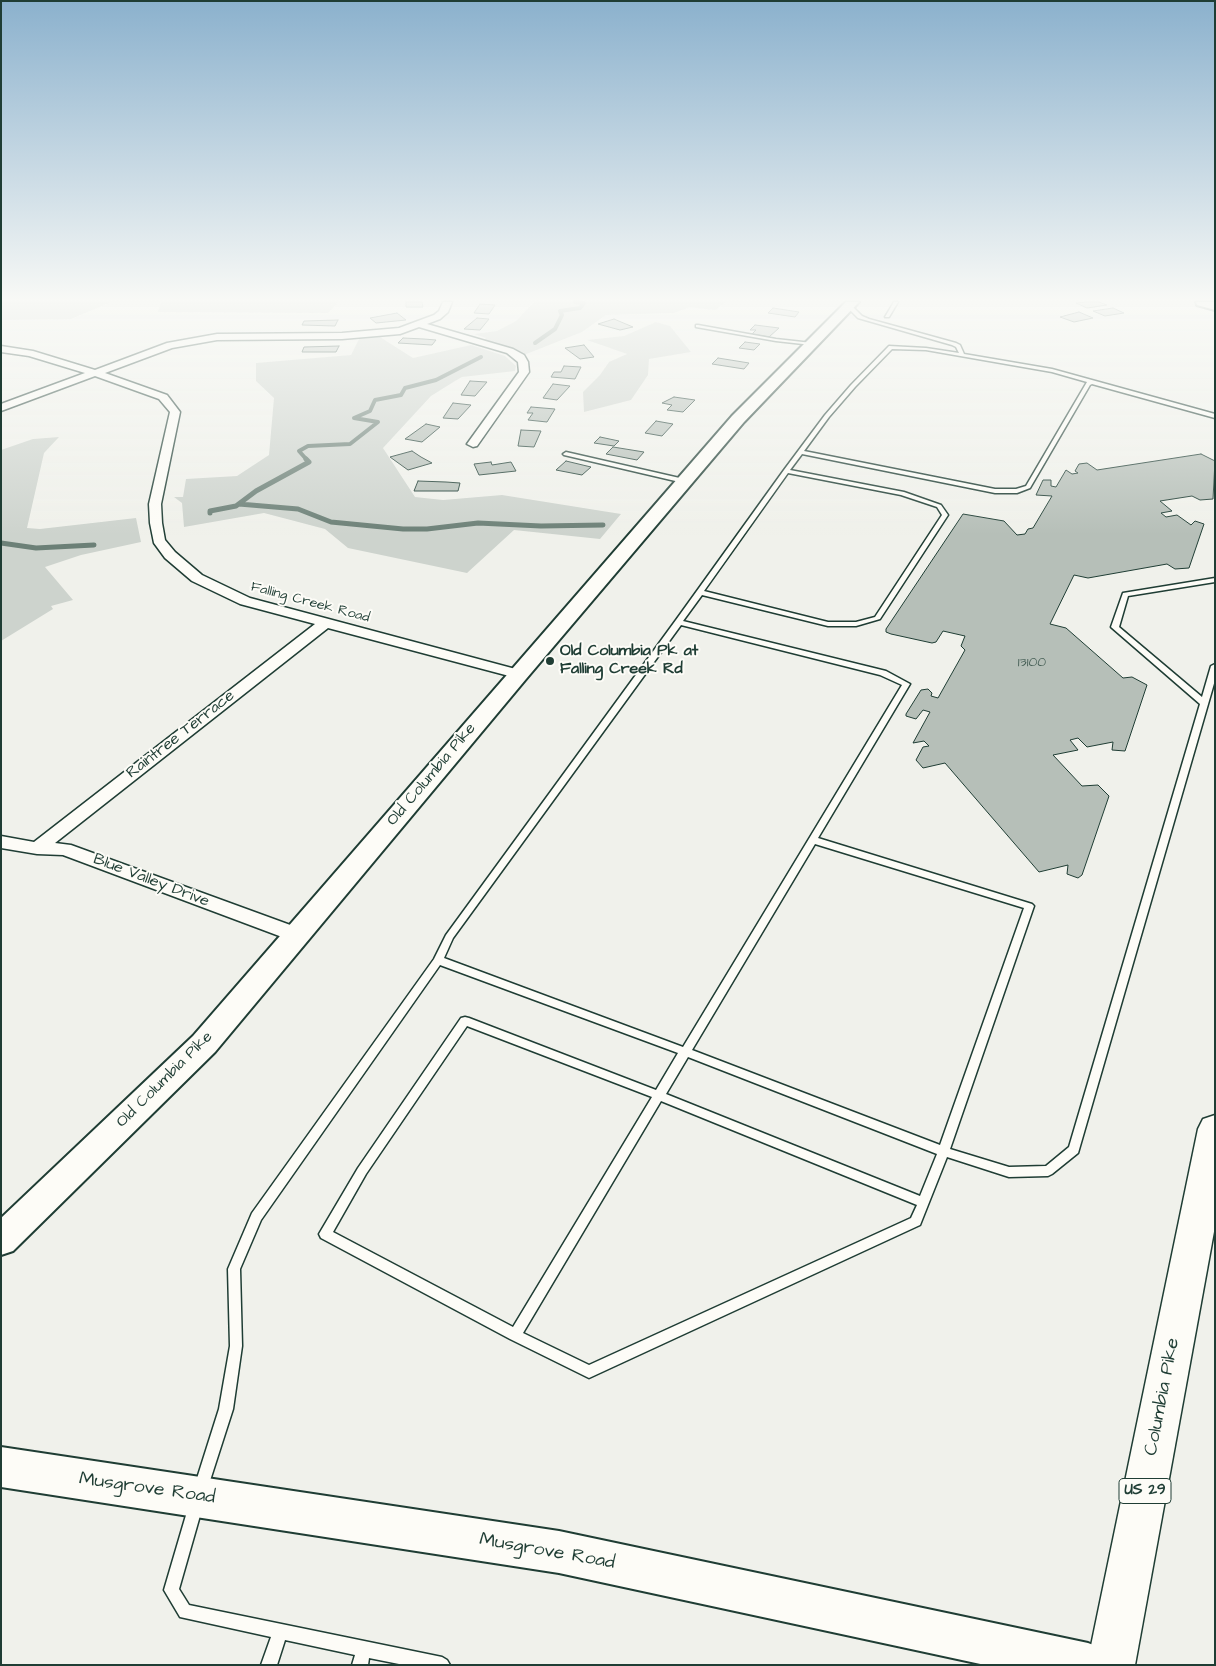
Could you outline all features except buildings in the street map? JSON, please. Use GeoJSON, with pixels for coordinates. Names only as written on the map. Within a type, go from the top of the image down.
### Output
{"type":"FeatureCollection","features":[{"type":"Feature","properties":{"kind":"highway","name":"Columbia Pike"},"geometry":{"type":"LineString","coordinates":[[1111,1665],[1215,1129]]}},
{"type":"Feature","properties":{"kind":"main road","name":"Old Columbia Pike"},"geometry":{"type":"LineString","coordinates":[[1,1240],[204,1044],[684,481],[738,419],[777,380]]}},
{"type":"Feature","properties":{"kind":"main road","name":"Musgrove Road"},"geometry":{"type":"LineString","coordinates":[[1,1467],[559,1552],[1088,1665]]}},
{"type":"Feature","properties":{"kind":"street"},"geometry":{"type":"LineString","coordinates":[[1,408],[77,380]]}},
{"type":"Feature","properties":{"kind":"street","name":"Falling Creek Road"},"geometry":{"type":"LineString","coordinates":[[114,380],[163,397],[175,412],[155,504],[159,540],[170,555],[197,578],[246,602],[518,674]]}},
{"type":"Feature","properties":{"kind":"street"},"geometry":{"type":"LineString","coordinates":[[473,444],[519,380]]}},
{"type":"Feature","properties":{"kind":"street","name":"Raintree Terrace"},"geometry":{"type":"LineString","coordinates":[[37,848],[325,623]]}},
{"type":"Feature","properties":{"kind":"street","name":"Blue Valley Drive"},"geometry":{"type":"LineString","coordinates":[[1,842],[37,848],[65,848],[297,935]]}},
{"type":"Feature","properties":{"kind":"lane"},"geometry":{"type":"LineString","coordinates":[[442,1665],[185,1612],[171,1590],[226,1409],[236,1346],[234,1269],[256,1217],[438,960],[449,937],[679,622],[786,470],[827,416],[861,380]]}},
{"type":"Feature","properties":{"kind":"lane"},"geometry":{"type":"LineString","coordinates":[[1084,380],[1215,416]]}},
{"type":"Feature","properties":{"kind":"lane"},"geometry":{"type":"LineString","coordinates":[[800,452],[995,492],[1017,492],[1028,487],[1088,384],[1092,382]]}},
{"type":"Feature","properties":{"kind":"lane"},"geometry":{"type":"LineString","coordinates":[[566,454],[684,481]]}},
{"type":"Feature","properties":{"kind":"lane"},"geometry":{"type":"LineString","coordinates":[[700,592],[828,624],[856,624],[878,618],[945,515],[939,506],[902,493],[786,470]]}},
{"type":"Feature","properties":{"kind":"lane"},"geometry":{"type":"LineString","coordinates":[[1204,702],[1115,627],[1125,594],[1215,580]]}},
{"type":"Feature","properties":{"kind":"lane"},"geometry":{"type":"LineString","coordinates":[[515,1336],[906,684],[883,673],[679,622]]}},
{"type":"Feature","properties":{"kind":"lane"},"geometry":{"type":"LineString","coordinates":[[438,960],[686,1052],[943,1152],[1009,1172],[1048,1171],[1074,1150],[1215,666]]}},
{"type":"Feature","properties":{"kind":"lane"},"geometry":{"type":"LineString","coordinates":[[813,840],[1029,906],[943,1152],[924,1202],[916,1221],[589,1372],[515,1336],[325,1234],[362,1171],[465,1021],[660,1096],[924,1202]]}},
{"type":"Feature","properties":{"kind":"lane"},"geometry":{"type":"LineString","coordinates":[[269,1665],[280,1632]]}},
{"type":"Feature","properties":{"kind":"lane"},"geometry":{"type":"LineString","coordinates":[[360,1665],[364,1649]]}},
{"type":"Feature","properties":{"kind":"shaded area"},"geometry":{"type":"Polygon","coordinates":[[[457,380],[431,396],[383,448],[415,497],[443,500],[502,495],[621,514],[600,539],[514,530],[467,573],[348,548],[325,529],[264,513],[184,527],[182,503],[174,497],[183,497],[186,479],[237,476],[269,455],[274,398],[256,381],[457,380]]]}},
{"type":"Feature","properties":{"kind":"shaded area"},"geometry":{"type":"Polygon","coordinates":[[[595,380],[645,380],[631,400],[584,412],[583,392],[595,380]]]}},
{"type":"Feature","properties":{"kind":"shaded area"},"geometry":{"type":"Polygon","coordinates":[[[59,437],[44,453],[27,528],[40,529],[136,518],[141,542],[81,555],[45,567],[73,600],[51,606],[53,609],[1,641],[1,450],[33,439],[59,437]]]}},
{"type":"Feature","properties":{"kind":"waterway"},"geometry":{"type":"LineString","coordinates":[[307,460],[299,451],[308,446],[350,444],[378,422],[354,418],[370,411],[375,400],[401,395],[405,388],[436,380]]}},
{"type":"Feature","properties":{"kind":"waterway"},"geometry":{"type":"LineString","coordinates":[[210,513],[210,511],[236,506],[256,491],[309,462],[307,460]]}},
{"type":"Feature","properties":{"kind":"waterway"},"geometry":{"type":"LineString","coordinates":[[239,504],[298,509],[331,522],[403,529],[427,529],[478,523],[541,526],[603,525]]}},
{"type":"Feature","properties":{"kind":"waterway"},"geometry":{"type":"LineString","coordinates":[[1,543],[36,548],[94,545]]}},
{"type":"Feature","properties":{"kind":"place","name":"Old Columbia Pk at Falling Creek Rd"},"geometry":{"type":"Point","coordinates":[550,661]}}]}
